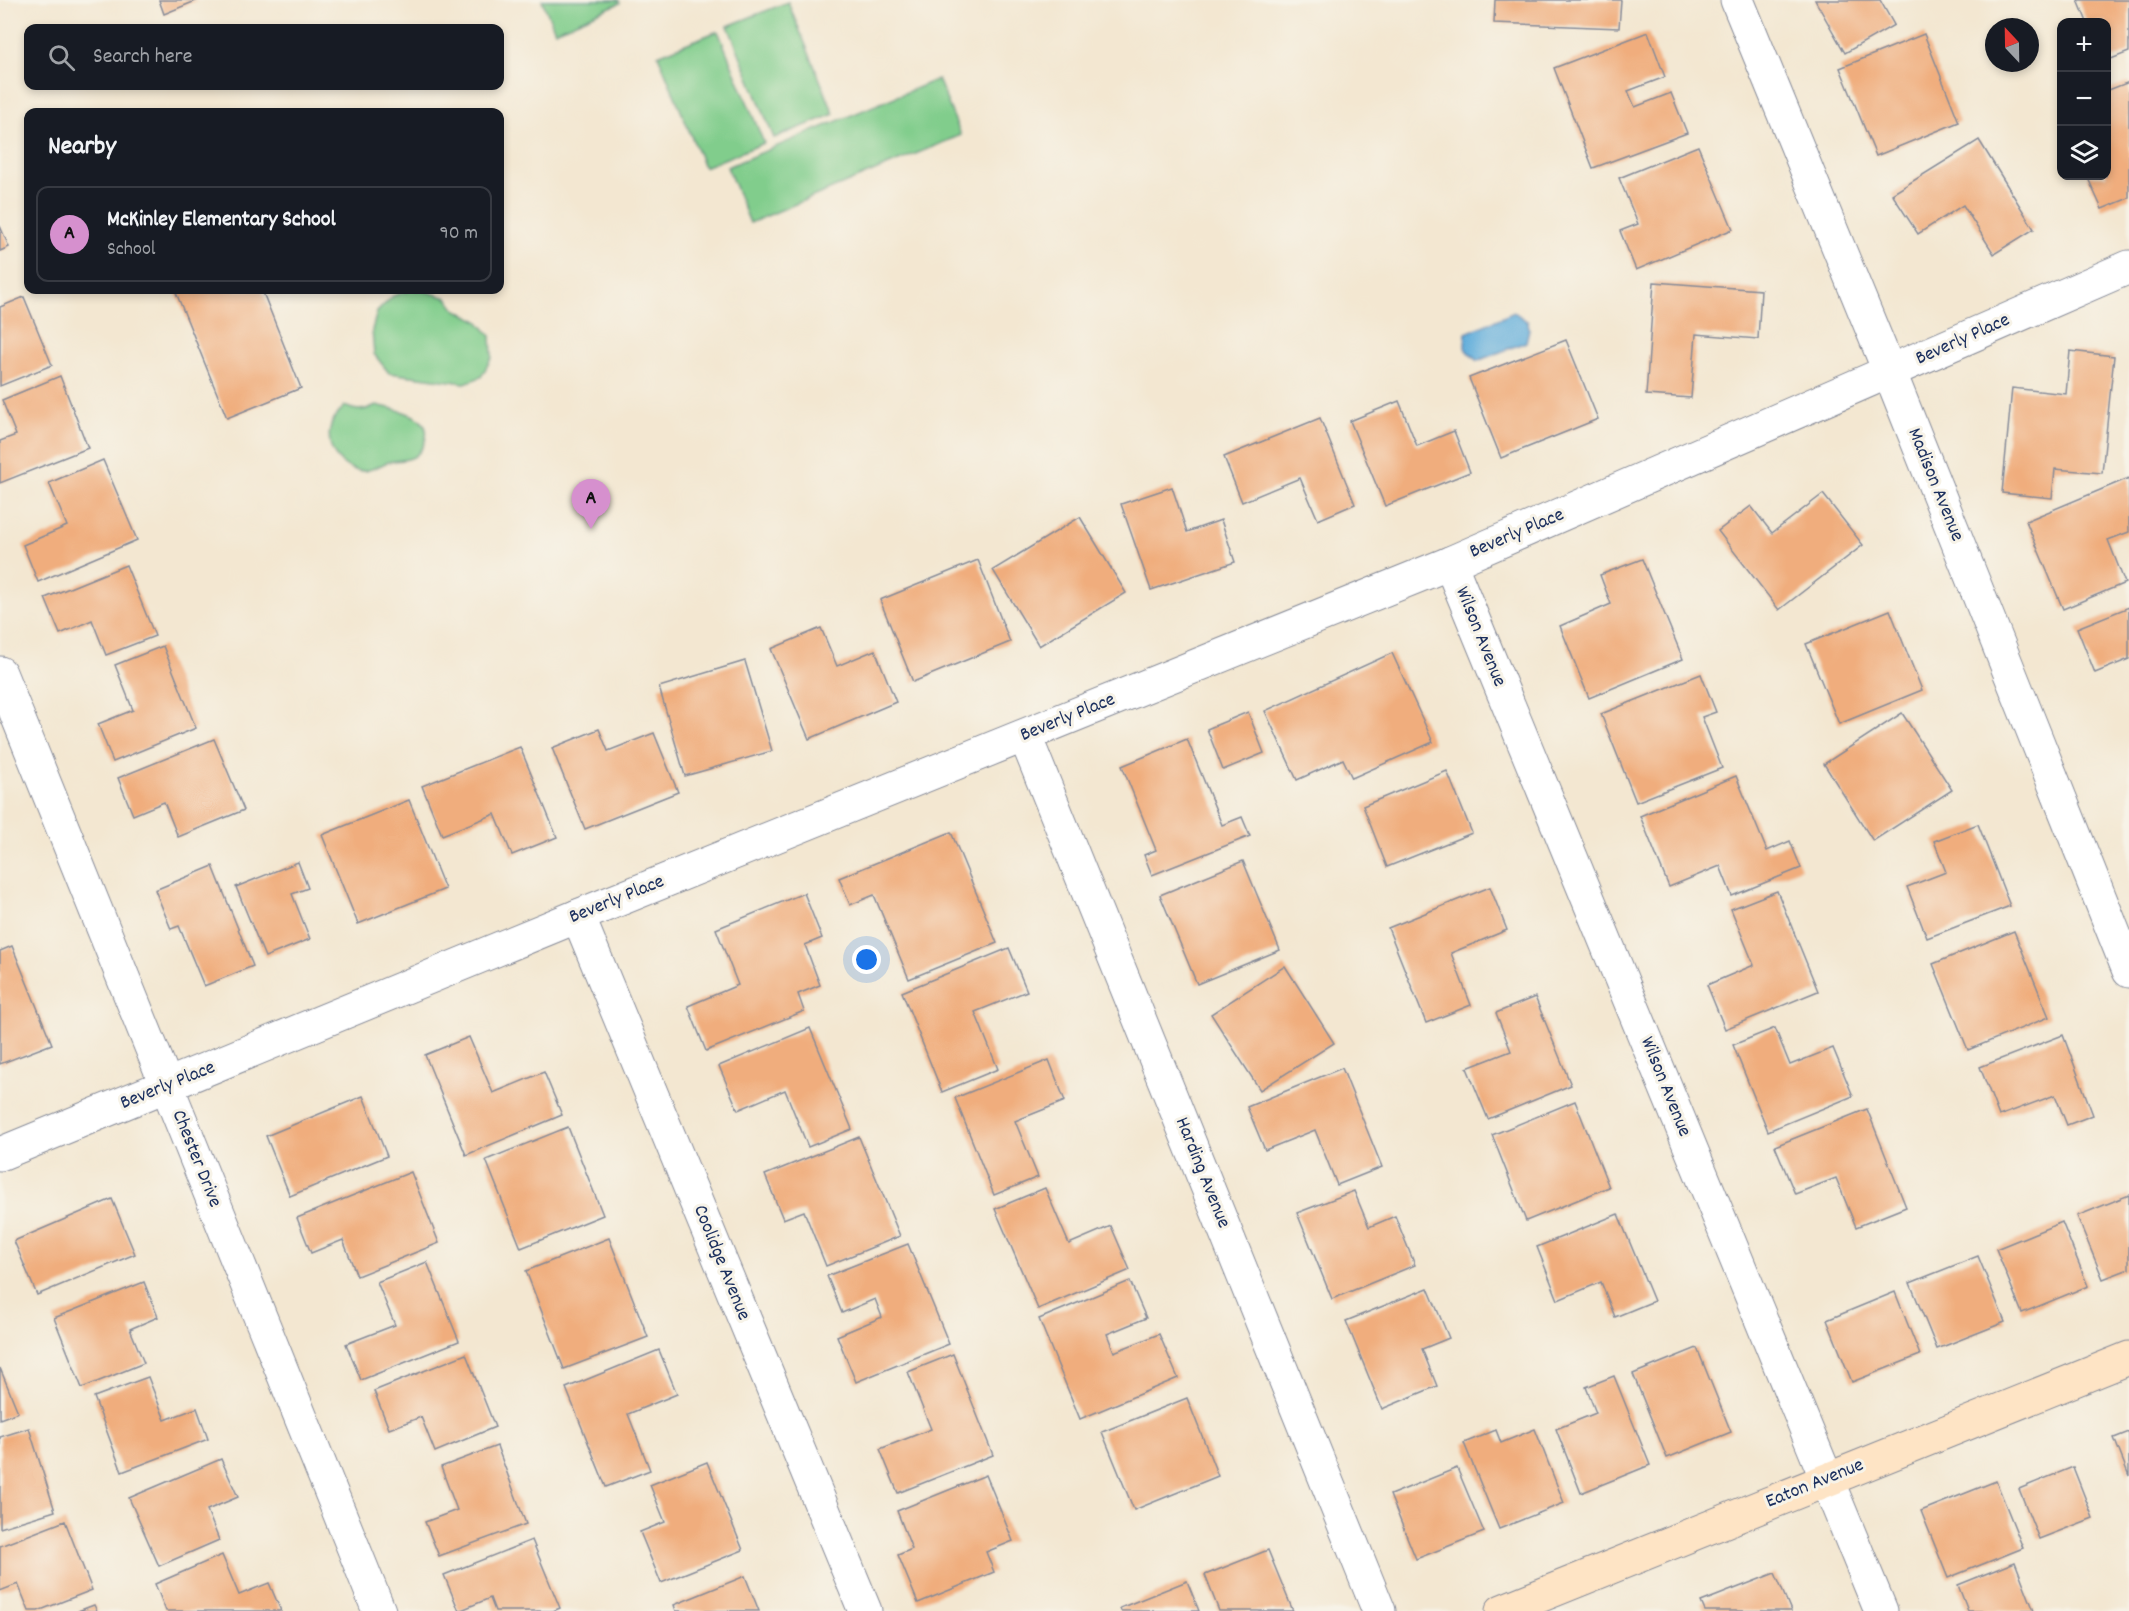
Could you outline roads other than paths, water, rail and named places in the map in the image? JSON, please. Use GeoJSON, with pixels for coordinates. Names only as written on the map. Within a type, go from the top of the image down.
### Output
{"type":"FeatureCollection","features":[{"type":"Feature","properties":{"kind":"street","name":"Madison Avenue"},"geometry":{"type":"LineString","coordinates":[[1737,0],[1890,373],[2129,971]]}},
{"type":"Feature","properties":{"kind":"street","name":"Beverly Place"},"geometry":{"type":"LineString","coordinates":[[0,1154],[578,916],[1450,563],[2129,267]]}},
{"type":"Feature","properties":{"kind":"street","name":"Wilson Avenue"},"geometry":{"type":"LineString","coordinates":[[1450,563],[1881,1611]]}},
{"type":"Feature","properties":{"kind":"street","name":"Chester Drive"},"geometry":{"type":"LineString","coordinates":[[0,673],[380,1611]]}},
{"type":"Feature","properties":{"kind":"street","name":"Harding Avenue"},"geometry":{"type":"LineString","coordinates":[[1025,736],[1379,1611]]}},
{"type":"Feature","properties":{"kind":"street","name":"Coolidge Avenue"},"geometry":{"type":"LineString","coordinates":[[578,916],[865,1611]]}},
{"type":"Feature","properties":{"kind":"street","name":"Eaton Avenue"},"geometry":{"type":"LineString","coordinates":[[1502,1611],[2129,1358]]}},
{"type":"Feature","properties":{"kind":"water"},"geometry":{"type":"Polygon","coordinates":[[[1514,312],[1528,322],[1526,342],[1477,361],[1466,350],[1466,333],[1514,312]]]}},
{"type":"Feature","properties":{"kind":"place","name":"McKinley Elementary School"},"geometry":{"type":"Point","coordinates":[591,529]}}]}
